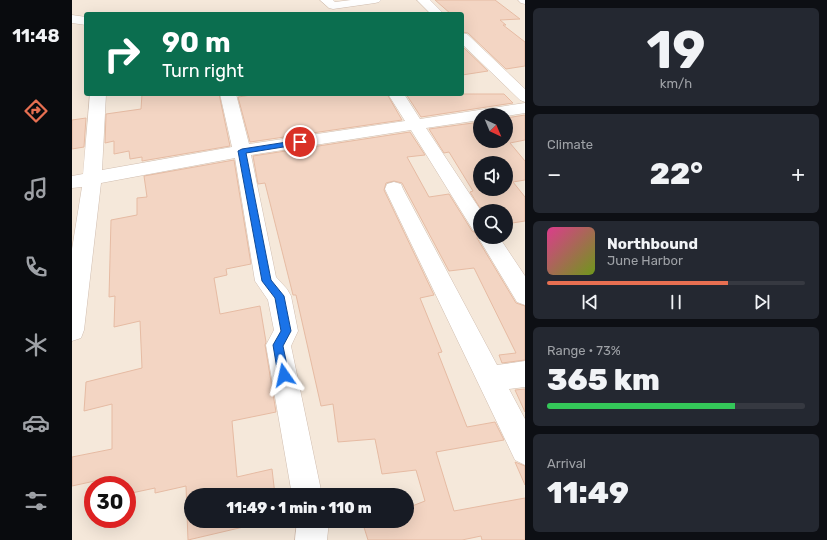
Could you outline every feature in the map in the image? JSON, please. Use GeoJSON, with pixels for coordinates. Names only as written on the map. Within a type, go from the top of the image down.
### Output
{"type":"FeatureCollection","features":[{"type":"Feature","properties":{"kind":"street"},"geometry":{"type":"LineString","coordinates":[[333,7],[375,0]]}},
{"type":"Feature","properties":{"kind":"street"},"geometry":{"type":"LineString","coordinates":[[423,0],[436,12]]}},
{"type":"Feature","properties":{"kind":"street"},"geometry":{"type":"LineString","coordinates":[[72,19],[84,20]]}},
{"type":"Feature","properties":{"kind":"street"},"geometry":{"type":"LineString","coordinates":[[464,39],[525,97]]}},
{"type":"Feature","properties":{"kind":"street"},"geometry":{"type":"LineString","coordinates":[[72,330],[82,180],[98,96]]}},
{"type":"Feature","properties":{"kind":"street"},"geometry":{"type":"LineString","coordinates":[[228,96],[242,151],[266,281],[279,296],[286,331],[278,345],[306,488]]}},
{"type":"Feature","properties":{"kind":"street"},"geometry":{"type":"LineString","coordinates":[[397,96],[473,214]]}},
{"type":"Feature","properties":{"kind":"street"},"geometry":{"type":"LineString","coordinates":[[82,180],[242,151],[525,108]]}},
{"type":"Feature","properties":{"kind":"street"},"geometry":{"type":"LineString","coordinates":[[394,189],[427,257],[491,379],[525,450]]}},
{"type":"Feature","properties":{"kind":"street"},"geometry":{"type":"LineString","coordinates":[[492,244],[525,295]]}},
{"type":"Feature","properties":{"kind":"street"},"geometry":{"type":"LineString","coordinates":[[491,379],[525,374]]}},
{"type":"Feature","properties":{"kind":"street"},"geometry":{"type":"LineString","coordinates":[[311,540],[312,528]]}},
{"type":"Feature","properties":{"kind":"shaded area"},"geometry":{"type":"Polygon","coordinates":[[[72,0],[525,0],[525,540],[72,540],[72,0]]]}},
{"type":"Feature","properties":{"kind":"building"},"geometry":{"type":"Polygon","coordinates":[[[435,0],[495,0],[520,19],[500,20],[506,25],[503,25],[525,42],[525,66],[506,69],[468,33],[464,32],[464,12],[449,12],[435,0]]]}},
{"type":"Feature","properties":{"kind":"building"},"geometry":{"type":"Polygon","coordinates":[[[464,48],[488,71],[464,75],[464,48]]]}},
{"type":"Feature","properties":{"kind":"building"},"geometry":{"type":"Polygon","coordinates":[[[504,94],[513,103],[421,117],[407,96],[504,94]]]}},
{"type":"Feature","properties":{"kind":"building"},"geometry":{"type":"Polygon","coordinates":[[[142,96],[219,96],[230,146],[142,161],[142,157],[130,159],[129,151],[114,154],[114,141],[105,143],[106,114],[141,109],[142,96]]]}},
{"type":"Feature","properties":{"kind":"building"},"geometry":{"type":"Polygon","coordinates":[[[388,96],[402,120],[250,142],[238,97],[388,96]]]}},
{"type":"Feature","properties":{"kind":"building"},"geometry":{"type":"Polygon","coordinates":[[[525,115],[525,140],[513,142],[513,117],[525,115]]]}},
{"type":"Feature","properties":{"kind":"building"},"geometry":{"type":"Polygon","coordinates":[[[86,118],[84,147],[72,149],[72,120],[86,118]]]}},
{"type":"Feature","properties":{"kind":"building"},"geometry":{"type":"Polygon","coordinates":[[[473,123],[473,148],[513,148],[513,147],[525,161],[525,180],[513,182],[513,156],[473,156],[473,191],[449,152],[444,153],[429,129],[473,123]]]}},
{"type":"Feature","properties":{"kind":"building"},"geometry":{"type":"Polygon","coordinates":[[[410,132],[425,155],[407,157],[429,197],[449,194],[473,232],[473,244],[481,244],[516,303],[525,306],[525,360],[502,363],[499,355],[516,353],[474,268],[449,271],[402,183],[394,181],[386,183],[384,190],[434,295],[420,298],[442,352],[438,353],[467,427],[495,422],[504,440],[436,452],[454,511],[525,498],[525,540],[482,540],[481,536],[462,540],[368,540],[364,528],[414,528],[414,505],[425,501],[416,470],[382,474],[375,439],[338,442],[333,404],[321,406],[296,295],[293,295],[265,183],[258,184],[253,156],[410,132]]]}},
{"type":"Feature","properties":{"kind":"building"},"geometry":{"type":"Polygon","coordinates":[[[234,160],[251,264],[226,269],[227,275],[214,278],[220,314],[260,306],[276,412],[232,421],[237,477],[272,469],[274,488],[186,488],[186,486],[155,493],[155,488],[136,492],[136,476],[84,476],[84,483],[72,486],[72,457],[112,449],[112,404],[84,411],[86,382],[142,368],[140,321],[114,327],[115,296],[109,297],[111,220],[137,215],[137,198],[147,197],[144,176],[234,160]]]}},
{"type":"Feature","properties":{"kind":"building"},"geometry":{"type":"Polygon","coordinates":[[[513,182],[525,197],[525,221],[513,223],[513,204],[478,204],[470,192],[473,191],[473,196],[513,196],[513,182]]]}},
{"type":"Feature","properties":{"kind":"building"},"geometry":{"type":"Polygon","coordinates":[[[525,389],[525,412],[515,390],[525,389]]]}},
{"type":"Feature","properties":{"kind":"building"},"geometry":{"type":"Polygon","coordinates":[[[515,462],[525,466],[525,485],[515,462]]]}},
{"type":"Feature","properties":{"kind":"building"},"geometry":{"type":"Polygon","coordinates":[[[188,528],[239,528],[188,540],[188,528]]]}},
{"type":"Feature","properties":{"kind":"route"},"geometry":{"type":"LineString","coordinates":[[284,375],[278,345],[286,331],[279,296],[266,281],[242,151],[300,142]]}}]}
